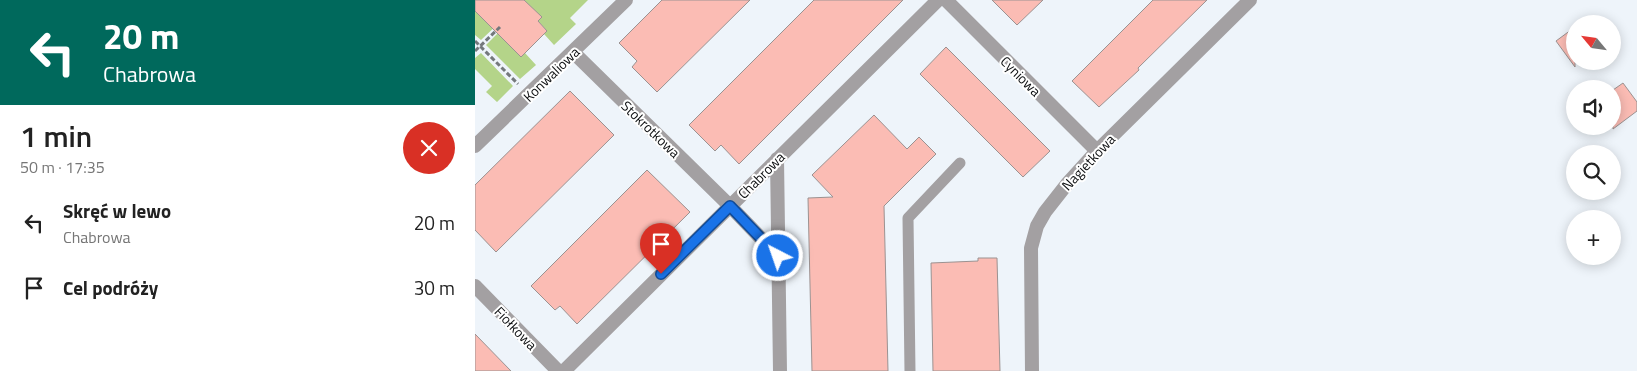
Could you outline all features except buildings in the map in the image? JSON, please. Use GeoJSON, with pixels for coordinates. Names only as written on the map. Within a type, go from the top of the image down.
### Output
{"type":"FeatureCollection","features":[{"type":"Feature","properties":{"kind":"street","name":"Konwaliowa"},"geometry":{"type":"LineString","coordinates":[[475,146],[626,0]]}},
{"type":"Feature","properties":{"kind":"street","name":"Chabrowa"},"geometry":{"type":"LineString","coordinates":[[564,371],[937,0]]}},
{"type":"Feature","properties":{"kind":"street","name":"Cyniowa"},"geometry":{"type":"LineString","coordinates":[[946,0],[1097,151]]}},
{"type":"Feature","properties":{"kind":"street","name":"Nagietkowa"},"geometry":{"type":"LineString","coordinates":[[1032,371],[1031,248],[1033,236],[1045,212],[1097,151],[1250,0]]}},
{"type":"Feature","properties":{"kind":"street","name":"Stokrotkowa"},"geometry":{"type":"LineString","coordinates":[[573,52],[730,206],[778,256]]}},
{"type":"Feature","properties":{"kind":"street"},"geometry":{"type":"LineString","coordinates":[[777,159],[780,371]]}},
{"type":"Feature","properties":{"kind":"street","name":"Fiołkowa"},"geometry":{"type":"LineString","coordinates":[[475,286],[558,371]]}},
{"type":"Feature","properties":{"kind":"lane"},"geometry":{"type":"LineString","coordinates":[[910,371],[908,218],[961,163]]}},
{"type":"Feature","properties":{"kind":"path"},"geometry":{"type":"LineString","coordinates":[[475,51],[500,27]]}},
{"type":"Feature","properties":{"kind":"path"},"geometry":{"type":"LineString","coordinates":[[475,41],[529,95]]}},
{"type":"Feature","properties":{"kind":"green space"},"geometry":{"type":"Polygon","coordinates":[[[517,0],[588,0],[570,18],[576,24],[554,45],[544,34],[547,31],[538,21],[541,17],[525,1],[517,0]]]}},
{"type":"Feature","properties":{"kind":"green space"},"geometry":{"type":"Polygon","coordinates":[[[475,11],[498,24],[481,40],[475,35],[475,11]]]}},
{"type":"Feature","properties":{"kind":"green space"},"geometry":{"type":"Polygon","coordinates":[[[502,29],[505,40],[521,57],[525,53],[536,65],[520,79],[486,45],[502,29]]]}},
{"type":"Feature","properties":{"kind":"green space"},"geometry":{"type":"Polygon","coordinates":[[[481,53],[513,86],[497,102],[486,92],[492,86],[475,69],[475,58],[481,53]]]}},
{"type":"Feature","properties":{"kind":"route"},"geometry":{"type":"LineString","coordinates":[[661,274],[730,206],[769,244],[778,256]]}}]}
